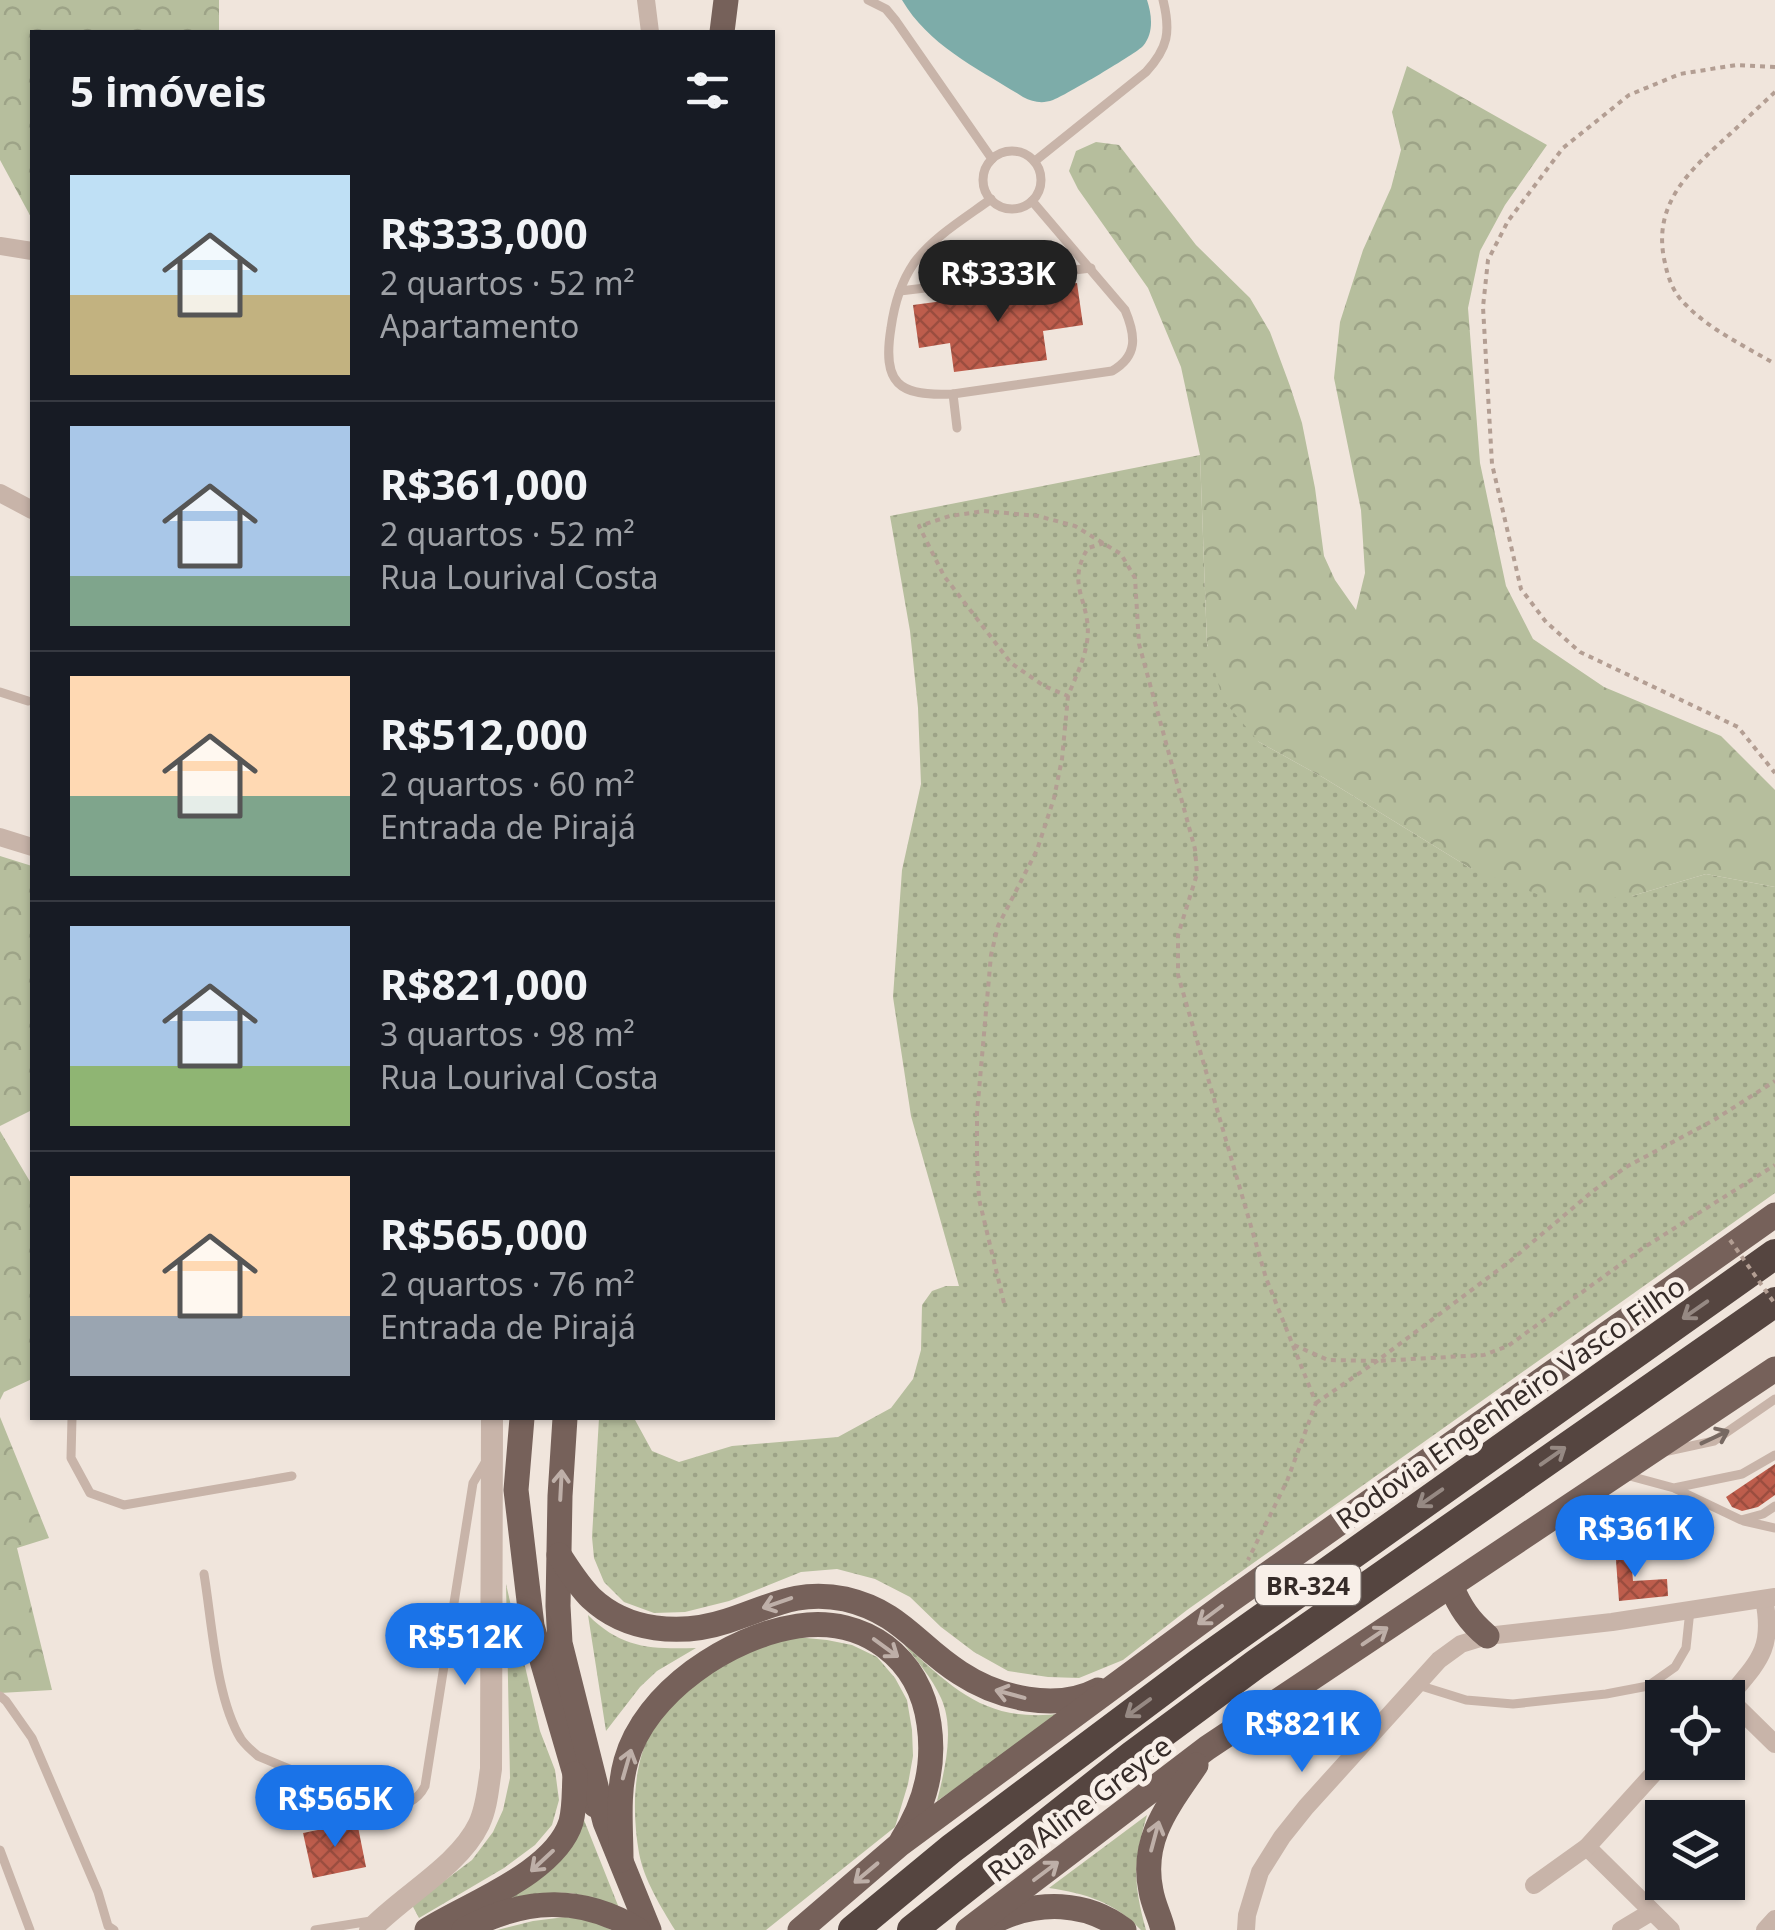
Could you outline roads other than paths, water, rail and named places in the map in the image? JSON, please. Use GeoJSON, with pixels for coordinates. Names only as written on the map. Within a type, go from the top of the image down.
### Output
{"type":"FeatureCollection","features":[{"type":"Feature","properties":{"kind":"highway","name":"Rodovia Engenheiro Vasco Filho"},"geometry":{"type":"LineString","coordinates":[[852,1930],[951,1848],[1169,1685],[1775,1254]]}},
{"type":"Feature","properties":{"kind":"highway","name":"BR-324"},"geometry":{"type":"LineString","coordinates":[[912,1930],[1225,1687],[1775,1303]]}},
{"type":"Feature","properties":{"kind":"main road"},"geometry":{"type":"LineString","coordinates":[[722,30],[726,0]]}},
{"type":"Feature","properties":{"kind":"main road"},"geometry":{"type":"LineString","coordinates":[[800,1930],[899,1845],[1228,1602],[1775,1216]]}},
{"type":"Feature","properties":{"kind":"main road","name":"Rua Aline Greyce"},"geometry":{"type":"LineString","coordinates":[[968,1930],[1207,1748],[1775,1369]]}},
{"type":"Feature","properties":{"kind":"main road"},"geometry":{"type":"LineString","coordinates":[[522,1420],[516,1490],[532,1626],[576,1774],[605,1822],[649,1930]]}},
{"type":"Feature","properties":{"kind":"main road"},"geometry":{"type":"LineString","coordinates":[[565,1420],[560,1643],[605,1822]]}},
{"type":"Feature","properties":{"kind":"main road"},"geometry":{"type":"LineString","coordinates":[[559,1554],[592,1600],[628,1622],[647,1626],[709,1626],[792,1598],[830,1596],[886,1614],[958,1673],[1020,1697],[1046,1702],[1068,1700],[1091,1694],[1135,1672]]}},
{"type":"Feature","properties":{"kind":"main road"},"geometry":{"type":"LineString","coordinates":[[1451,1586],[1462,1610],[1487,1636]]}},
{"type":"Feature","properties":{"kind":"main road"},"geometry":{"type":"LineString","coordinates":[[621,1860],[620,1790],[626,1760],[652,1710],[699,1667],[777,1630],[802,1625],[827,1625],[875,1639],[906,1664],[922,1693],[931,1737],[930,1771],[922,1801],[899,1845]]}},
{"type":"Feature","properties":{"kind":"main road"},"geometry":{"type":"LineString","coordinates":[[1164,1930],[1151,1893],[1148,1866],[1153,1840],[1160,1818],[1207,1748]]}},
{"type":"Feature","properties":{"kind":"main road"},"geometry":{"type":"LineString","coordinates":[[427,1930],[532,1872],[550,1854],[570,1824],[576,1774]]}},
{"type":"Feature","properties":{"kind":"main road"},"geometry":{"type":"LineString","coordinates":[[464,1930],[519,1907],[546,1904],[593,1908],[638,1930]]}},
{"type":"Feature","properties":{"kind":"main road"},"geometry":{"type":"LineString","coordinates":[[978,1930],[1001,1918],[1050,1906],[1098,1914],[1124,1930]]}},
{"type":"Feature","properties":{"kind":"street"},"geometry":{"type":"LineString","coordinates":[[646,0],[650,30]]}},
{"type":"Feature","properties":{"kind":"street"},"geometry":{"type":"LineString","coordinates":[[3,243],[30,250]]}},
{"type":"Feature","properties":{"kind":"street"},"geometry":{"type":"LineString","coordinates":[[0,493],[30,509]]}},
{"type":"Feature","properties":{"kind":"street"},"geometry":{"type":"LineString","coordinates":[[0,837],[30,846]]}},
{"type":"Feature","properties":{"kind":"street"},"geometry":{"type":"LineString","coordinates":[[374,1925],[454,1858],[479,1824],[486,1801],[491,1769],[492,1420]]}},
{"type":"Feature","properties":{"kind":"street"},"geometry":{"type":"LineString","coordinates":[[1246,1930],[1260,1872],[1282,1838],[1438,1660],[1461,1644],[1487,1636],[1770,1598],[1765,1648],[1743,1680]]}},
{"type":"Feature","properties":{"kind":"street"},"geometry":{"type":"LineString","coordinates":[[1745,1715],[1775,1744]]}},
{"type":"Feature","properties":{"kind":"street"},"geometry":{"type":"LineString","coordinates":[[1534,1886],[1587,1847],[1648,1780]]}},
{"type":"Feature","properties":{"kind":"street"},"geometry":{"type":"LineString","coordinates":[[1587,1847],[1670,1930]]}},
{"type":"Feature","properties":{"kind":"street"},"geometry":{"type":"LineString","coordinates":[[1622,1930],[1652,1912]]}},
{"type":"Feature","properties":{"kind":"street"},"geometry":{"type":"LineString","coordinates":[[1765,1930],[1775,1919]]}},
{"type":"Feature","properties":{"kind":"lane"},"geometry":{"type":"LineString","coordinates":[[868,0],[884,5],[992,159]]}},
{"type":"Feature","properties":{"kind":"lane"},"geometry":{"type":"LineString","coordinates":[[1034,161],[1160,58],[1168,27],[1163,0]]}},
{"type":"Feature","properties":{"kind":"lane"},"geometry":{"type":"LineString","coordinates":[[1018,152],[1034,161],[1041,186],[1032,201],[1006,208],[990,199],[984,183],[992,159],[1018,152]]}},
{"type":"Feature","properties":{"kind":"lane"},"geometry":{"type":"LineString","coordinates":[[990,199],[932,244],[914,263],[900,292],[890,335],[888,368],[896,381],[910,390],[928,396],[953,394],[1112,371],[1126,363],[1131,350],[1130,322],[1117,297],[1032,201]]}},
{"type":"Feature","properties":{"kind":"lane"},"geometry":{"type":"LineString","coordinates":[[900,292],[1090,268]]}},
{"type":"Feature","properties":{"kind":"lane"},"geometry":{"type":"LineString","coordinates":[[953,394],[957,428]]}},
{"type":"Feature","properties":{"kind":"lane"},"geometry":{"type":"LineString","coordinates":[[0,692],[28,701]]}},
{"type":"Feature","properties":{"kind":"lane"},"geometry":{"type":"LineString","coordinates":[[1646,1456],[1714,1441],[1775,1399]]}},
{"type":"Feature","properties":{"kind":"lane"},"geometry":{"type":"LineString","coordinates":[[72,1420],[70,1458],[90,1493],[124,1505],[292,1476]]}},
{"type":"Feature","properties":{"kind":"lane"},"geometry":{"type":"LineString","coordinates":[[204,1574],[222,1687],[232,1723],[244,1744],[258,1756],[384,1808],[406,1804],[419,1798],[426,1786],[473,1483],[492,1450]]}},
{"type":"Feature","properties":{"kind":"lane"},"geometry":{"type":"LineString","coordinates":[[1674,1488],[1742,1474],[1775,1455]]}},
{"type":"Feature","properties":{"kind":"lane"},"geometry":{"type":"LineString","coordinates":[[1619,1473],[1674,1488],[1741,1520],[1775,1528]]}},
{"type":"Feature","properties":{"kind":"lane"},"geometry":{"type":"LineString","coordinates":[[1741,1520],[1764,1514],[1775,1506]]}},
{"type":"Feature","properties":{"kind":"lane"},"geometry":{"type":"LineString","coordinates":[[1416,1684],[1466,1700],[1513,1704],[1648,1686],[1675,1668],[1686,1648],[1690,1610]]}},
{"type":"Feature","properties":{"kind":"lane"},"geometry":{"type":"LineString","coordinates":[[0,1696],[32,1738],[98,1892],[108,1926],[114,1930]]}},
{"type":"Feature","properties":{"kind":"lane"},"geometry":{"type":"LineString","coordinates":[[0,1850],[30,1930]]}},
{"type":"Feature","properties":{"kind":"lane"},"geometry":{"type":"LineString","coordinates":[[315,1930],[374,1925]]}},
{"type":"Feature","properties":{"kind":"water"},"geometry":{"type":"Polygon","coordinates":[[[902,0],[1147,0],[1150,30],[1143,46],[1128,57],[1060,97],[1038,102],[1023,97],[941,44],[902,0]]]}}]}
